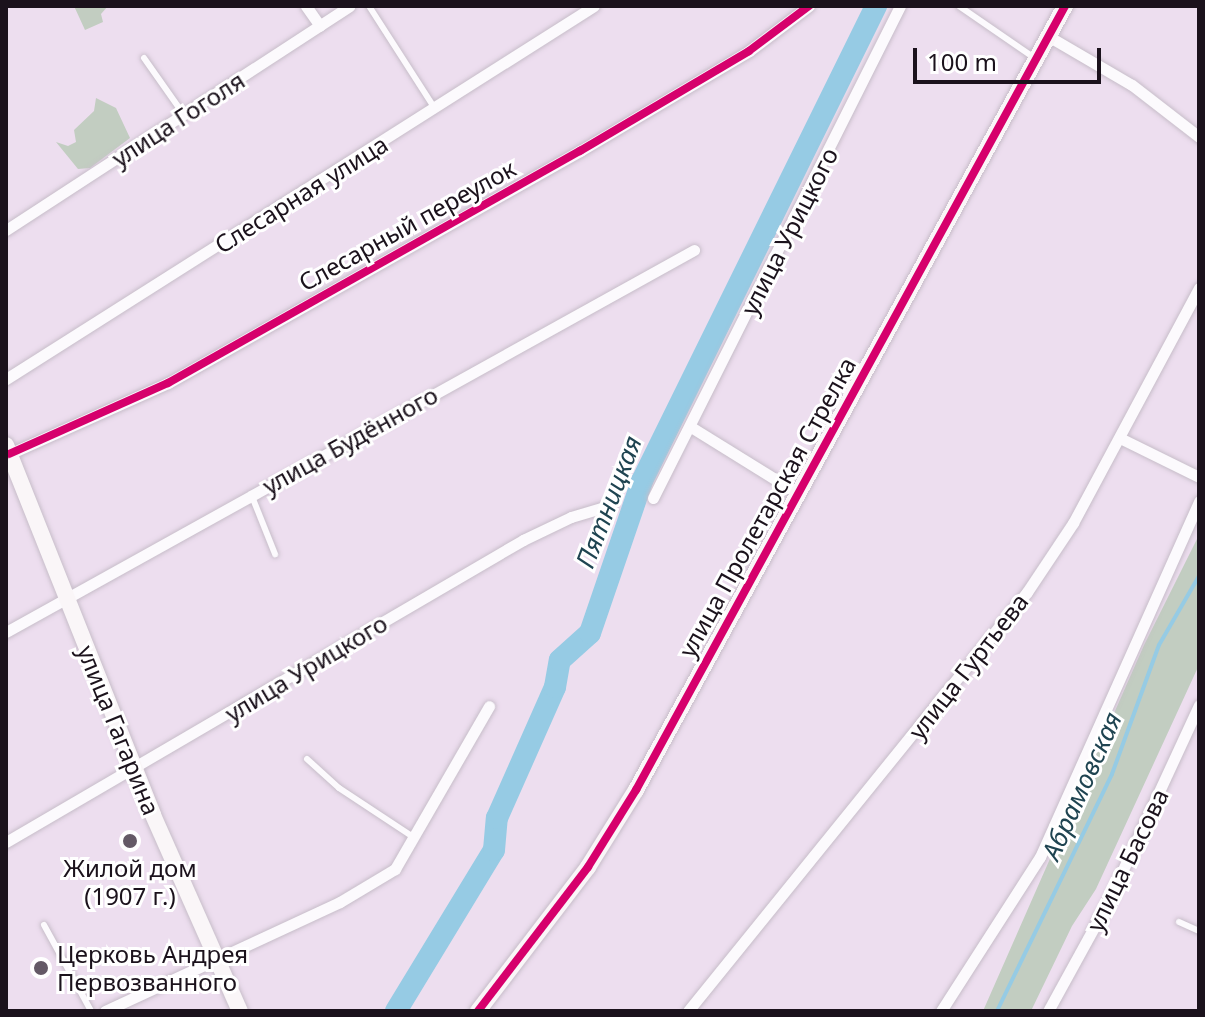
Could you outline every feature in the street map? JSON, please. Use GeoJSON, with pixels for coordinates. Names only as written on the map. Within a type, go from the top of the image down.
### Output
{"type":"FeatureCollection","features":[{"type":"Feature","properties":{"kind":"street"},"geometry":{"type":"LineString","coordinates":[[306,6],[320,26]]}},
{"type":"Feature","properties":{"kind":"street","name":"улица Гоголя"},"geometry":{"type":"LineString","coordinates":[[6,230],[349,6]]}},
{"type":"Feature","properties":{"kind":"street","name":"Слесарная улица"},"geometry":{"type":"LineString","coordinates":[[6,379],[594,6]]}},
{"type":"Feature","properties":{"kind":"street","name":"Слесарный переулок"},"geometry":{"type":"LineString","coordinates":[[8,450],[168,383],[580,151],[749,51],[809,6]]}},
{"type":"Feature","properties":{"kind":"street","name":"улица Урицкого"},"geometry":{"type":"LineString","coordinates":[[653,498],[900,6]]}},
{"type":"Feature","properties":{"kind":"street","name":"улица Пролетарская Стрелка"},"geometry":{"type":"LineString","coordinates":[[478,1011],[610,833],[1065,6]]}},
{"type":"Feature","properties":{"kind":"street"},"geometry":{"type":"LineString","coordinates":[[1048,36],[1132,85],[1199,137]]}},
{"type":"Feature","properties":{"kind":"street","name":"улица Будённого"},"geometry":{"type":"LineString","coordinates":[[6,632],[694,250]]}},
{"type":"Feature","properties":{"kind":"street","name":"улица Гуртьева"},"geometry":{"type":"LineString","coordinates":[[688,1011],[1027,592],[1120,438],[1199,288]]}},
{"type":"Feature","properties":{"kind":"street"},"geometry":{"type":"LineString","coordinates":[[691,427],[796,492]]}},
{"type":"Feature","properties":{"kind":"street"},"geometry":{"type":"LineString","coordinates":[[1120,438],[1199,477]]}},
{"type":"Feature","properties":{"kind":"street","name":"улица Гагарина"},"geometry":{"type":"LineString","coordinates":[[8,450],[134,768],[240,1011]]}},
{"type":"Feature","properties":{"kind":"street"},"geometry":{"type":"LineString","coordinates":[[941,1011],[1040,857],[1199,501]]}},
{"type":"Feature","properties":{"kind":"street","name":"улица Урицкого"},"geometry":{"type":"LineString","coordinates":[[6,842],[523,540],[571,517],[611,505]]}},
{"type":"Feature","properties":{"kind":"street","name":"улица Басова"},"geometry":{"type":"LineString","coordinates":[[1048,1011],[1108,902],[1199,705]]}},
{"type":"Feature","properties":{"kind":"street"},"geometry":{"type":"LineString","coordinates":[[105,1011],[374,884],[395,869],[416,839],[489,706]]}},
{"type":"Feature","properties":{"kind":"lane"},"geometry":{"type":"LineString","coordinates":[[369,6],[435,109]]}},
{"type":"Feature","properties":{"kind":"lane"},"geometry":{"type":"LineString","coordinates":[[959,6],[1036,59]]}},
{"type":"Feature","properties":{"kind":"lane"},"geometry":{"type":"LineString","coordinates":[[144,58],[184,115]]}},
{"type":"Feature","properties":{"kind":"lane"},"geometry":{"type":"LineString","coordinates":[[251,494],[275,554]]}},
{"type":"Feature","properties":{"kind":"lane"},"geometry":{"type":"LineString","coordinates":[[307,759],[339,788],[416,839]]}},
{"type":"Feature","properties":{"kind":"lane"},"geometry":{"type":"LineString","coordinates":[[1179,922],[1199,931]]}},
{"type":"Feature","properties":{"kind":"lane"},"geometry":{"type":"LineString","coordinates":[[44,925],[91,1011]]}},
{"type":"Feature","properties":{"kind":"shaded area"},"geometry":{"type":"Polygon","coordinates":[[[74,6],[108,6],[101,14],[103,22],[85,30],[74,6]]]}},
{"type":"Feature","properties":{"kind":"shaded area"},"geometry":{"type":"Polygon","coordinates":[[[96,98],[116,108],[130,138],[90,168],[78,169],[56,142],[68,146],[76,142],[74,130],[94,111],[96,98]]]}},
{"type":"Feature","properties":{"kind":"shaded area"},"geometry":{"type":"Polygon","coordinates":[[[1199,535],[1199,665],[1096,889],[1072,926],[1031,1011],[983,1011],[1144,645],[1199,535]]]}},
{"type":"Feature","properties":{"kind":"waterway","name":"Пятницкая"},"geometry":{"type":"LineString","coordinates":[[396,1011],[494,850],[497,818],[555,687],[560,660],[590,633],[642,481],[876,6]]}},
{"type":"Feature","properties":{"kind":"waterway","name":"Абрамовская"},"geometry":{"type":"LineString","coordinates":[[997,1011],[1112,774],[1159,645],[1199,576]]}},
{"type":"Feature","properties":{"kind":"cycle path"},"geometry":{"type":"LineString","coordinates":[[9,454],[168,383],[580,151],[749,51],[809,6]]}},
{"type":"Feature","properties":{"kind":"cycle path"},"geometry":{"type":"LineString","coordinates":[[478,1011],[588,867],[636,790],[1065,6]]}},
{"type":"Feature","properties":{"kind":"place","name":"Жилой дом (1907 г.)"},"geometry":{"type":"Point","coordinates":[130,841]}},
{"type":"Feature","properties":{"kind":"place","name":"Церковь Андрея Первозванного"},"geometry":{"type":"Point","coordinates":[41,968]}}]}
